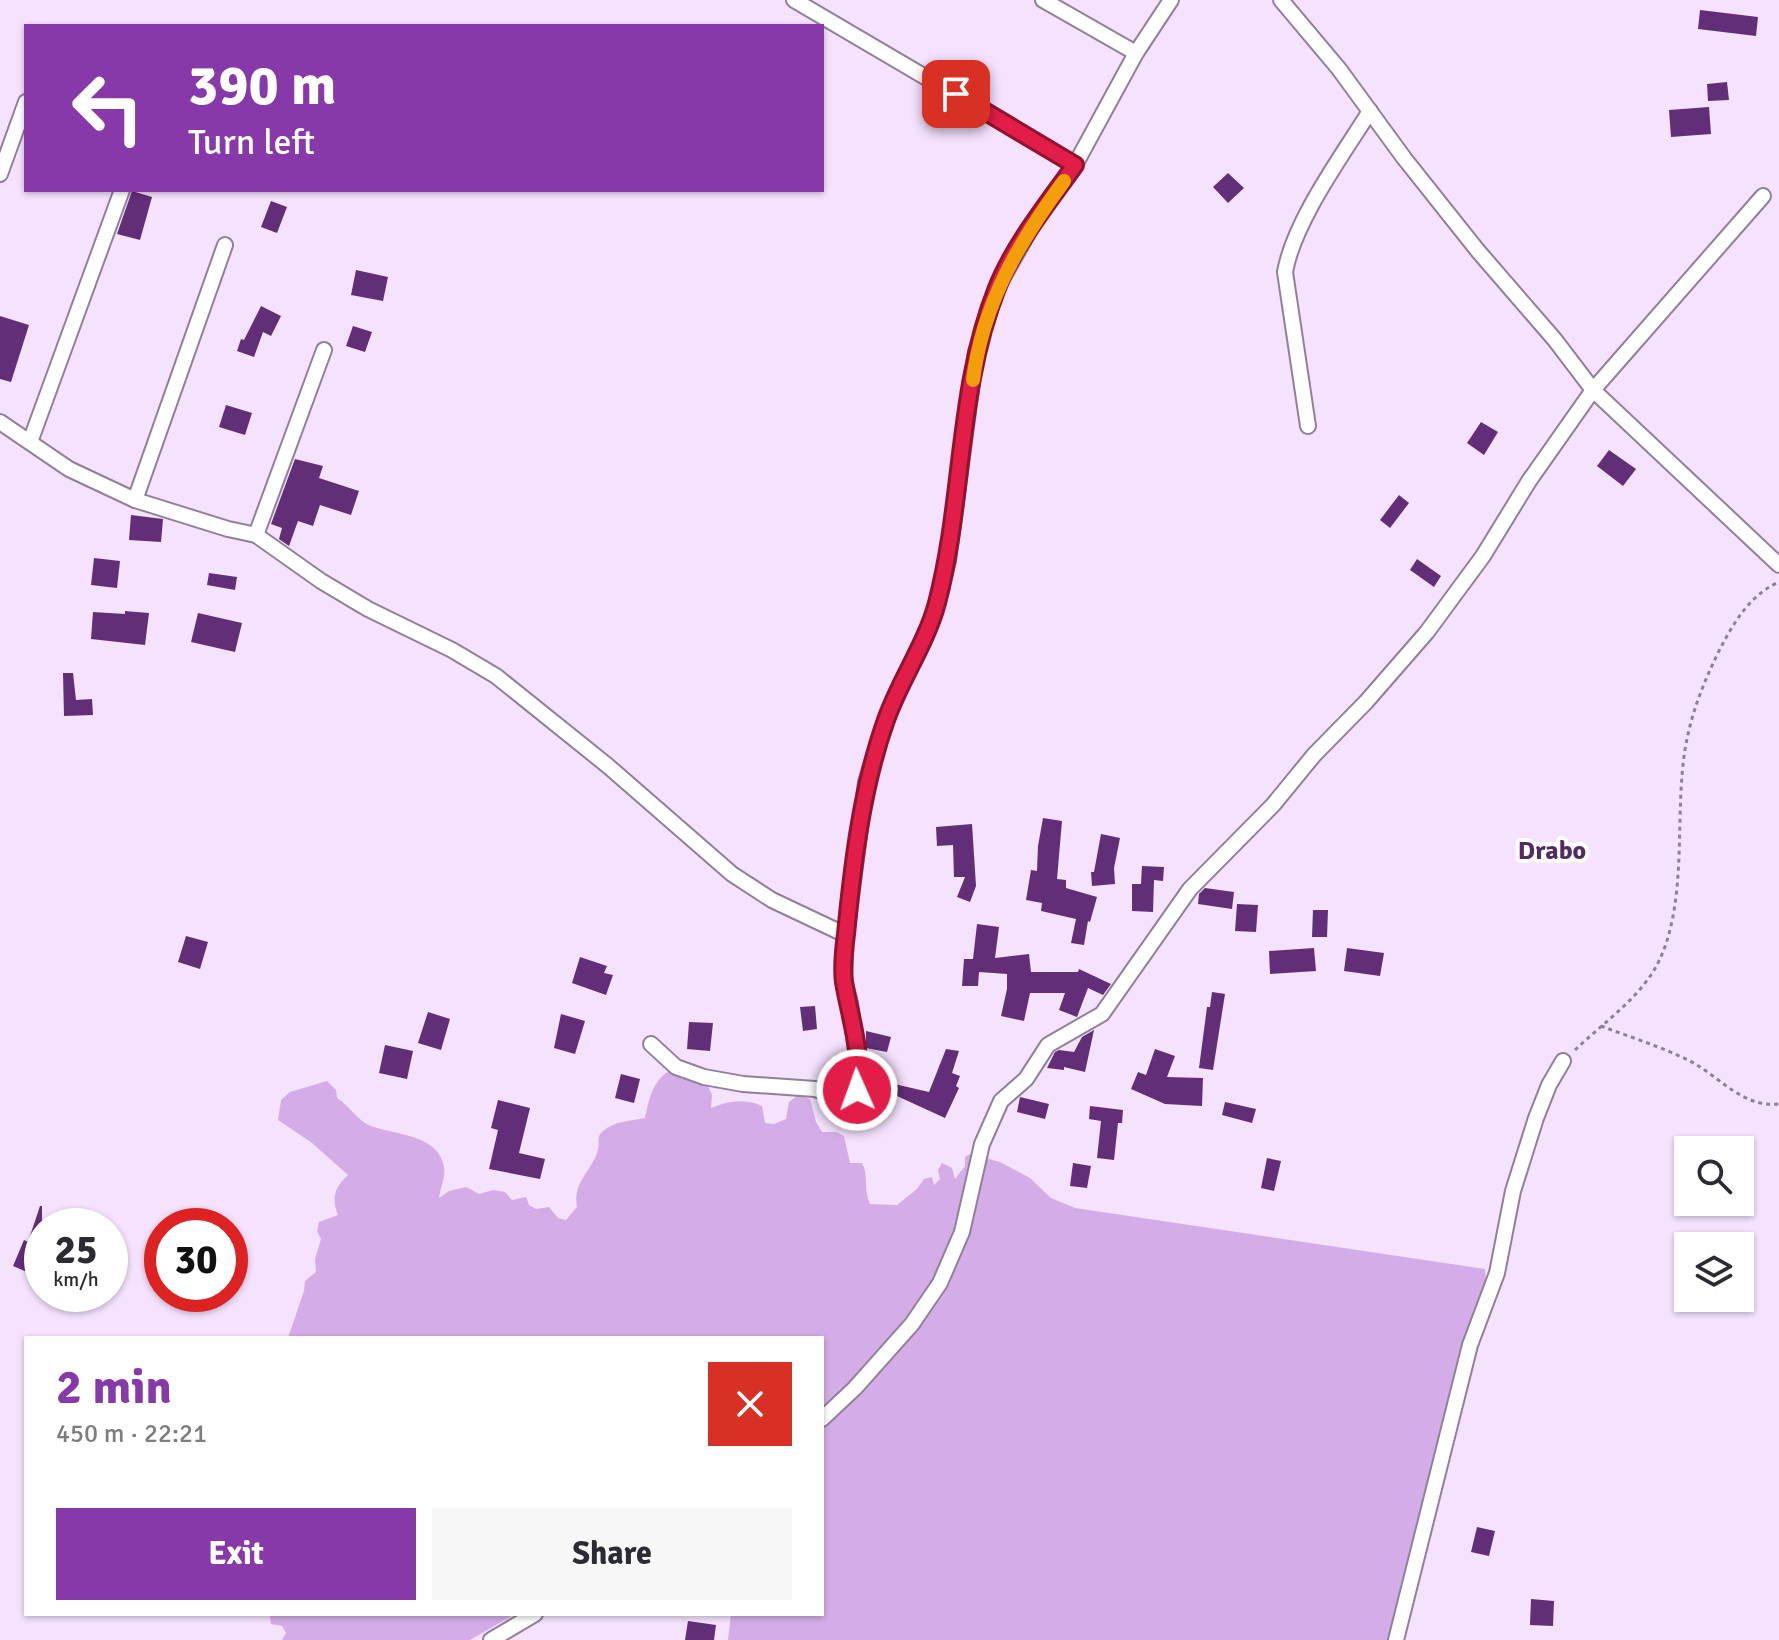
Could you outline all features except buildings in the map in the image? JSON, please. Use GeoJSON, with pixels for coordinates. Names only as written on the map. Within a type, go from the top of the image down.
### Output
{"type":"FeatureCollection","features":[{"type":"Feature","properties":{"kind":"street"},"geometry":{"type":"LineString","coordinates":[[794,0],[1075,165]]}},
{"type":"Feature","properties":{"kind":"street"},"geometry":{"type":"LineString","coordinates":[[1043,0],[1136,53]]}},
{"type":"Feature","properties":{"kind":"street"},"geometry":{"type":"LineString","coordinates":[[651,1044],[676,1067],[704,1077],[743,1084],[815,1089],[843,1099],[852,1097],[857,1090],[859,1076],[844,980],[846,935],[866,782],[887,716],[934,614],[948,561],[976,352],[998,286],[1036,219],[1075,165],[1136,53],[1171,0]]}},
{"type":"Feature","properties":{"kind":"street"},"geometry":{"type":"LineString","coordinates":[[1281,0],[1339,69],[1469,240],[1555,340],[1593,390],[1779,565]]}},
{"type":"Feature","properties":{"kind":"street"},"geometry":{"type":"LineString","coordinates":[[0,174],[24,108]]}},
{"type":"Feature","properties":{"kind":"street"},"geometry":{"type":"LineString","coordinates":[[1308,426],[1285,272],[1289,250],[1370,111]]}},
{"type":"Feature","properties":{"kind":"street"},"geometry":{"type":"LineString","coordinates":[[30,442],[121,192]]}},
{"type":"Feature","properties":{"kind":"street"},"geometry":{"type":"LineString","coordinates":[[824,1417],[855,1388],[912,1324],[940,1283],[962,1232],[982,1144],[1001,1101],[1026,1079],[1048,1045],[1102,1014],[1190,889],[1273,805],[1314,755],[1366,702],[1427,632],[1483,556],[1529,481],[1593,390],[1763,196]]}},
{"type":"Feature","properties":{"kind":"street"},"geometry":{"type":"LineString","coordinates":[[135,500],[225,245]]}},
{"type":"Feature","properties":{"kind":"street"},"geometry":{"type":"LineString","coordinates":[[256,535],[324,350]]}},
{"type":"Feature","properties":{"kind":"street"},"geometry":{"type":"LineString","coordinates":[[0,422],[79,474],[135,500],[256,535],[321,581],[368,609],[452,650],[496,676],[608,766],[732,874],[772,900],[846,935]]}},
{"type":"Feature","properties":{"kind":"street"},"geometry":{"type":"LineString","coordinates":[[1396,1640],[1470,1345],[1497,1273],[1513,1191],[1549,1085],[1563,1061]]}},
{"type":"Feature","properties":{"kind":"street"},"geometry":{"type":"LineString","coordinates":[[491,1640],[532,1616]]}},
{"type":"Feature","properties":{"kind":"path"},"geometry":{"type":"LineString","coordinates":[[1563,1061],[1639,989],[1658,963],[1668,936],[1678,876],[1682,775],[1689,725],[1700,688],[1735,621],[1760,594],[1779,582]]}},
{"type":"Feature","properties":{"kind":"path"},"geometry":{"type":"LineString","coordinates":[[1601,1026],[1690,1062],[1746,1100],[1765,1106],[1779,1104]]}},
{"type":"Feature","properties":{"kind":"shaded area"},"geometry":{"type":"Polygon","coordinates":[[[676,1067],[704,1077],[712,1095],[711,1108],[736,1101],[762,1106],[765,1123],[774,1124],[786,1119],[789,1102],[798,1095],[810,1099],[822,1132],[836,1132],[844,1136],[850,1163],[862,1163],[870,1204],[897,1205],[924,1179],[932,1177],[934,1185],[940,1179],[938,1170],[942,1163],[952,1168],[955,1179],[965,1166],[965,1157],[970,1154],[1000,1162],[1030,1178],[1051,1198],[1075,1208],[1485,1269],[1486,1281],[1396,1640],[728,1640],[731,1616],[824,1616],[824,1336],[289,1336],[305,1281],[316,1272],[315,1259],[321,1239],[317,1231],[319,1222],[338,1215],[336,1193],[348,1175],[312,1143],[278,1120],[281,1100],[290,1092],[327,1081],[336,1090],[337,1098],[366,1123],[425,1142],[434,1148],[444,1171],[439,1198],[449,1191],[466,1187],[479,1194],[493,1190],[505,1192],[512,1200],[526,1197],[529,1205],[536,1209],[549,1207],[558,1218],[566,1220],[577,1207],[577,1190],[595,1157],[601,1133],[617,1123],[645,1118],[657,1082],[676,1067]]]}},
{"type":"Feature","properties":{"kind":"shaded area"},"geometry":{"type":"Polygon","coordinates":[[[270,1616],[512,1616],[470,1640],[282,1640],[286,1633],[282,1626],[271,1624],[270,1616]]]}},
{"type":"Feature","properties":{"kind":"slow traffic"},"geometry":{"type":"LineString","coordinates":[[973,380],[976,352],[998,286],[1036,219],[1064,181]]}},
{"type":"Feature","properties":{"kind":"district","name":"Drabo"},"geometry":{"type":"Point","coordinates":[1552,851]}},
{"type":"Feature","properties":{"kind":"route"},"geometry":{"type":"LineString","coordinates":[[857,1090],[859,1076],[844,980],[846,935],[866,782],[887,716],[934,614],[948,561],[976,352],[998,286],[1036,219],[1075,165],[956,94]]}}]}
